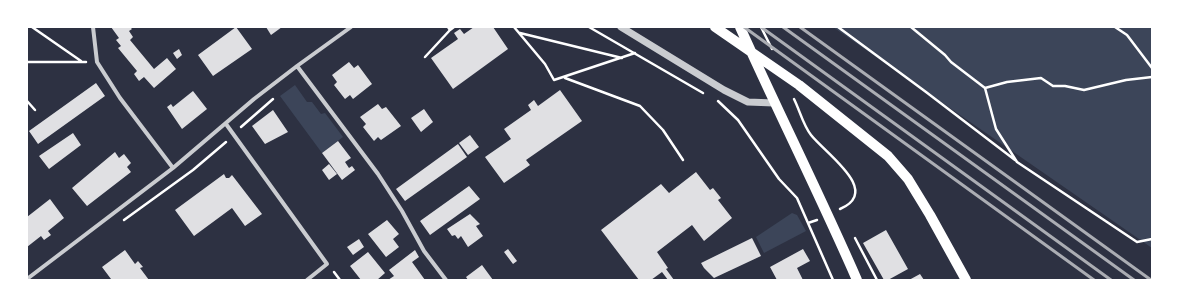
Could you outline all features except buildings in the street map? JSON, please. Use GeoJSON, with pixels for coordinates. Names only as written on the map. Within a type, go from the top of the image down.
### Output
{"type":"FeatureCollection","features":[{"type":"Feature","properties":{"kind":"main road"},"geometry":{"type":"LineString","coordinates":[[715,27],[799,85],[888,156],[908,179],[966,280]]}},
{"type":"Feature","properties":{"kind":"main road"},"geometry":{"type":"LineString","coordinates":[[740,27],[774,103],[826,208],[857,280]]}},
{"type":"Feature","properties":{"kind":"street"},"geometry":{"type":"LineString","coordinates":[[92,27],[97,62],[120,98],[173,168]]}},
{"type":"Feature","properties":{"kind":"street"},"geometry":{"type":"LineString","coordinates":[[27,279],[173,168],[297,66],[351,27]]}},
{"type":"Feature","properties":{"kind":"street"},"geometry":{"type":"LineString","coordinates":[[621,27],[748,102],[774,103]]}},
{"type":"Feature","properties":{"kind":"street"},"geometry":{"type":"LineString","coordinates":[[297,66],[378,174],[402,211],[424,251],[446,280]]}},
{"type":"Feature","properties":{"kind":"street"},"geometry":{"type":"LineString","coordinates":[[226,124],[327,264],[307,280]]}},
{"type":"Feature","properties":{"kind":"path"},"geometry":{"type":"LineString","coordinates":[[32,27],[82,62]]}},
{"type":"Feature","properties":{"kind":"path"},"geometry":{"type":"LineString","coordinates":[[425,57],[449,28],[454,27]]}},
{"type":"Feature","properties":{"kind":"path"},"geometry":{"type":"LineString","coordinates":[[514,27],[544,64],[554,80],[564,78],[635,53]]}},
{"type":"Feature","properties":{"kind":"path"},"geometry":{"type":"LineString","coordinates":[[589,27],[706,95]]}},
{"type":"Feature","properties":{"kind":"path"},"geometry":{"type":"LineString","coordinates":[[838,27],[849,37],[926,92],[1018,162],[1137,242],[1152,239]]}},
{"type":"Feature","properties":{"kind":"path"},"geometry":{"type":"LineString","coordinates":[[911,27],[945,55],[951,62],[985,88],[996,130],[1018,162]]}},
{"type":"Feature","properties":{"kind":"path"},"geometry":{"type":"LineString","coordinates":[[1115,27],[1127,35],[1152,68]]}},
{"type":"Feature","properties":{"kind":"path"},"geometry":{"type":"LineString","coordinates":[[519,33],[622,58]]}},
{"type":"Feature","properties":{"kind":"path"},"geometry":{"type":"LineString","coordinates":[[27,62],[97,62]]}},
{"type":"Feature","properties":{"kind":"path"},"geometry":{"type":"LineString","coordinates":[[985,88],[1007,82],[1041,78],[1053,86],[1065,86],[1084,90],[1126,80],[1152,77]]}},
{"type":"Feature","properties":{"kind":"path"},"geometry":{"type":"LineString","coordinates":[[564,78],[640,106],[663,130],[683,160]]}},
{"type":"Feature","properties":{"kind":"path"},"geometry":{"type":"LineString","coordinates":[[713,98],[733,113],[779,179],[797,198],[832,280]]}},
{"type":"Feature","properties":{"kind":"path"},"geometry":{"type":"LineString","coordinates":[[27,101],[35,110]]}},
{"type":"Feature","properties":{"kind":"path"},"geometry":{"type":"LineString","coordinates":[[798,106],[806,129],[827,153],[846,170],[855,186],[855,195],[850,205]]}},
{"type":"Feature","properties":{"kind":"path"},"geometry":{"type":"LineString","coordinates":[[855,238],[877,280]]}},
{"type":"Feature","properties":{"kind":"shaded area"},"geometry":{"type":"Polygon","coordinates":[[[833,27],[1152,27],[1152,248],[833,27]]]}},
{"type":"Feature","properties":{"kind":"shaded area"},"geometry":{"type":"Polygon","coordinates":[[[295,85],[307,102],[312,102],[321,114],[325,113],[343,137],[322,153],[280,96],[295,85]]]}},
{"type":"Feature","properties":{"kind":"shaded area"},"geometry":{"type":"Polygon","coordinates":[[[792,213],[797,215],[806,231],[764,253],[756,237],[792,213]]]}},
{"type":"Feature","properties":{"kind":"railway"},"geometry":{"type":"LineString","coordinates":[[744,27],[1094,280]]}},
{"type":"Feature","properties":{"kind":"railway"},"geometry":{"type":"LineString","coordinates":[[761,27],[1111,280]]}},
{"type":"Feature","properties":{"kind":"railway"},"geometry":{"type":"LineString","coordinates":[[783,27],[1134,280]]}},
{"type":"Feature","properties":{"kind":"railway"},"geometry":{"type":"LineString","coordinates":[[800,27],[1151,280]]}}]}
